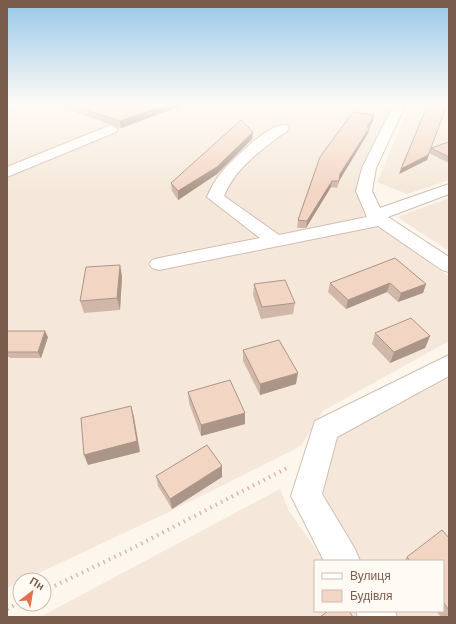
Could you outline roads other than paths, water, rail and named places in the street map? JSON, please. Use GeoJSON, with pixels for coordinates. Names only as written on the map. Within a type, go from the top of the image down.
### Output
{"type":"FeatureCollection","features":[{"type":"Feature","properties":{"kind":"street"},"geometry":{"type":"LineString","coordinates":[[7,172],[101,133]]}},
{"type":"Feature","properties":{"kind":"street"},"geometry":{"type":"LineString","coordinates":[[275,133],[255,147],[218,186],[215,197],[276,241]]}},
{"type":"Feature","properties":{"kind":"street"},"geometry":{"type":"LineString","coordinates":[[386,133],[369,168],[364,191],[378,218],[449,266]]}},
{"type":"Feature","properties":{"kind":"street"},"geometry":{"type":"LineString","coordinates":[[159,264],[276,241],[378,218],[449,189]]}},
{"type":"Feature","properties":{"kind":"street"},"geometry":{"type":"LineString","coordinates":[[342,560],[306,496],[326,430],[449,365]]}}]}
